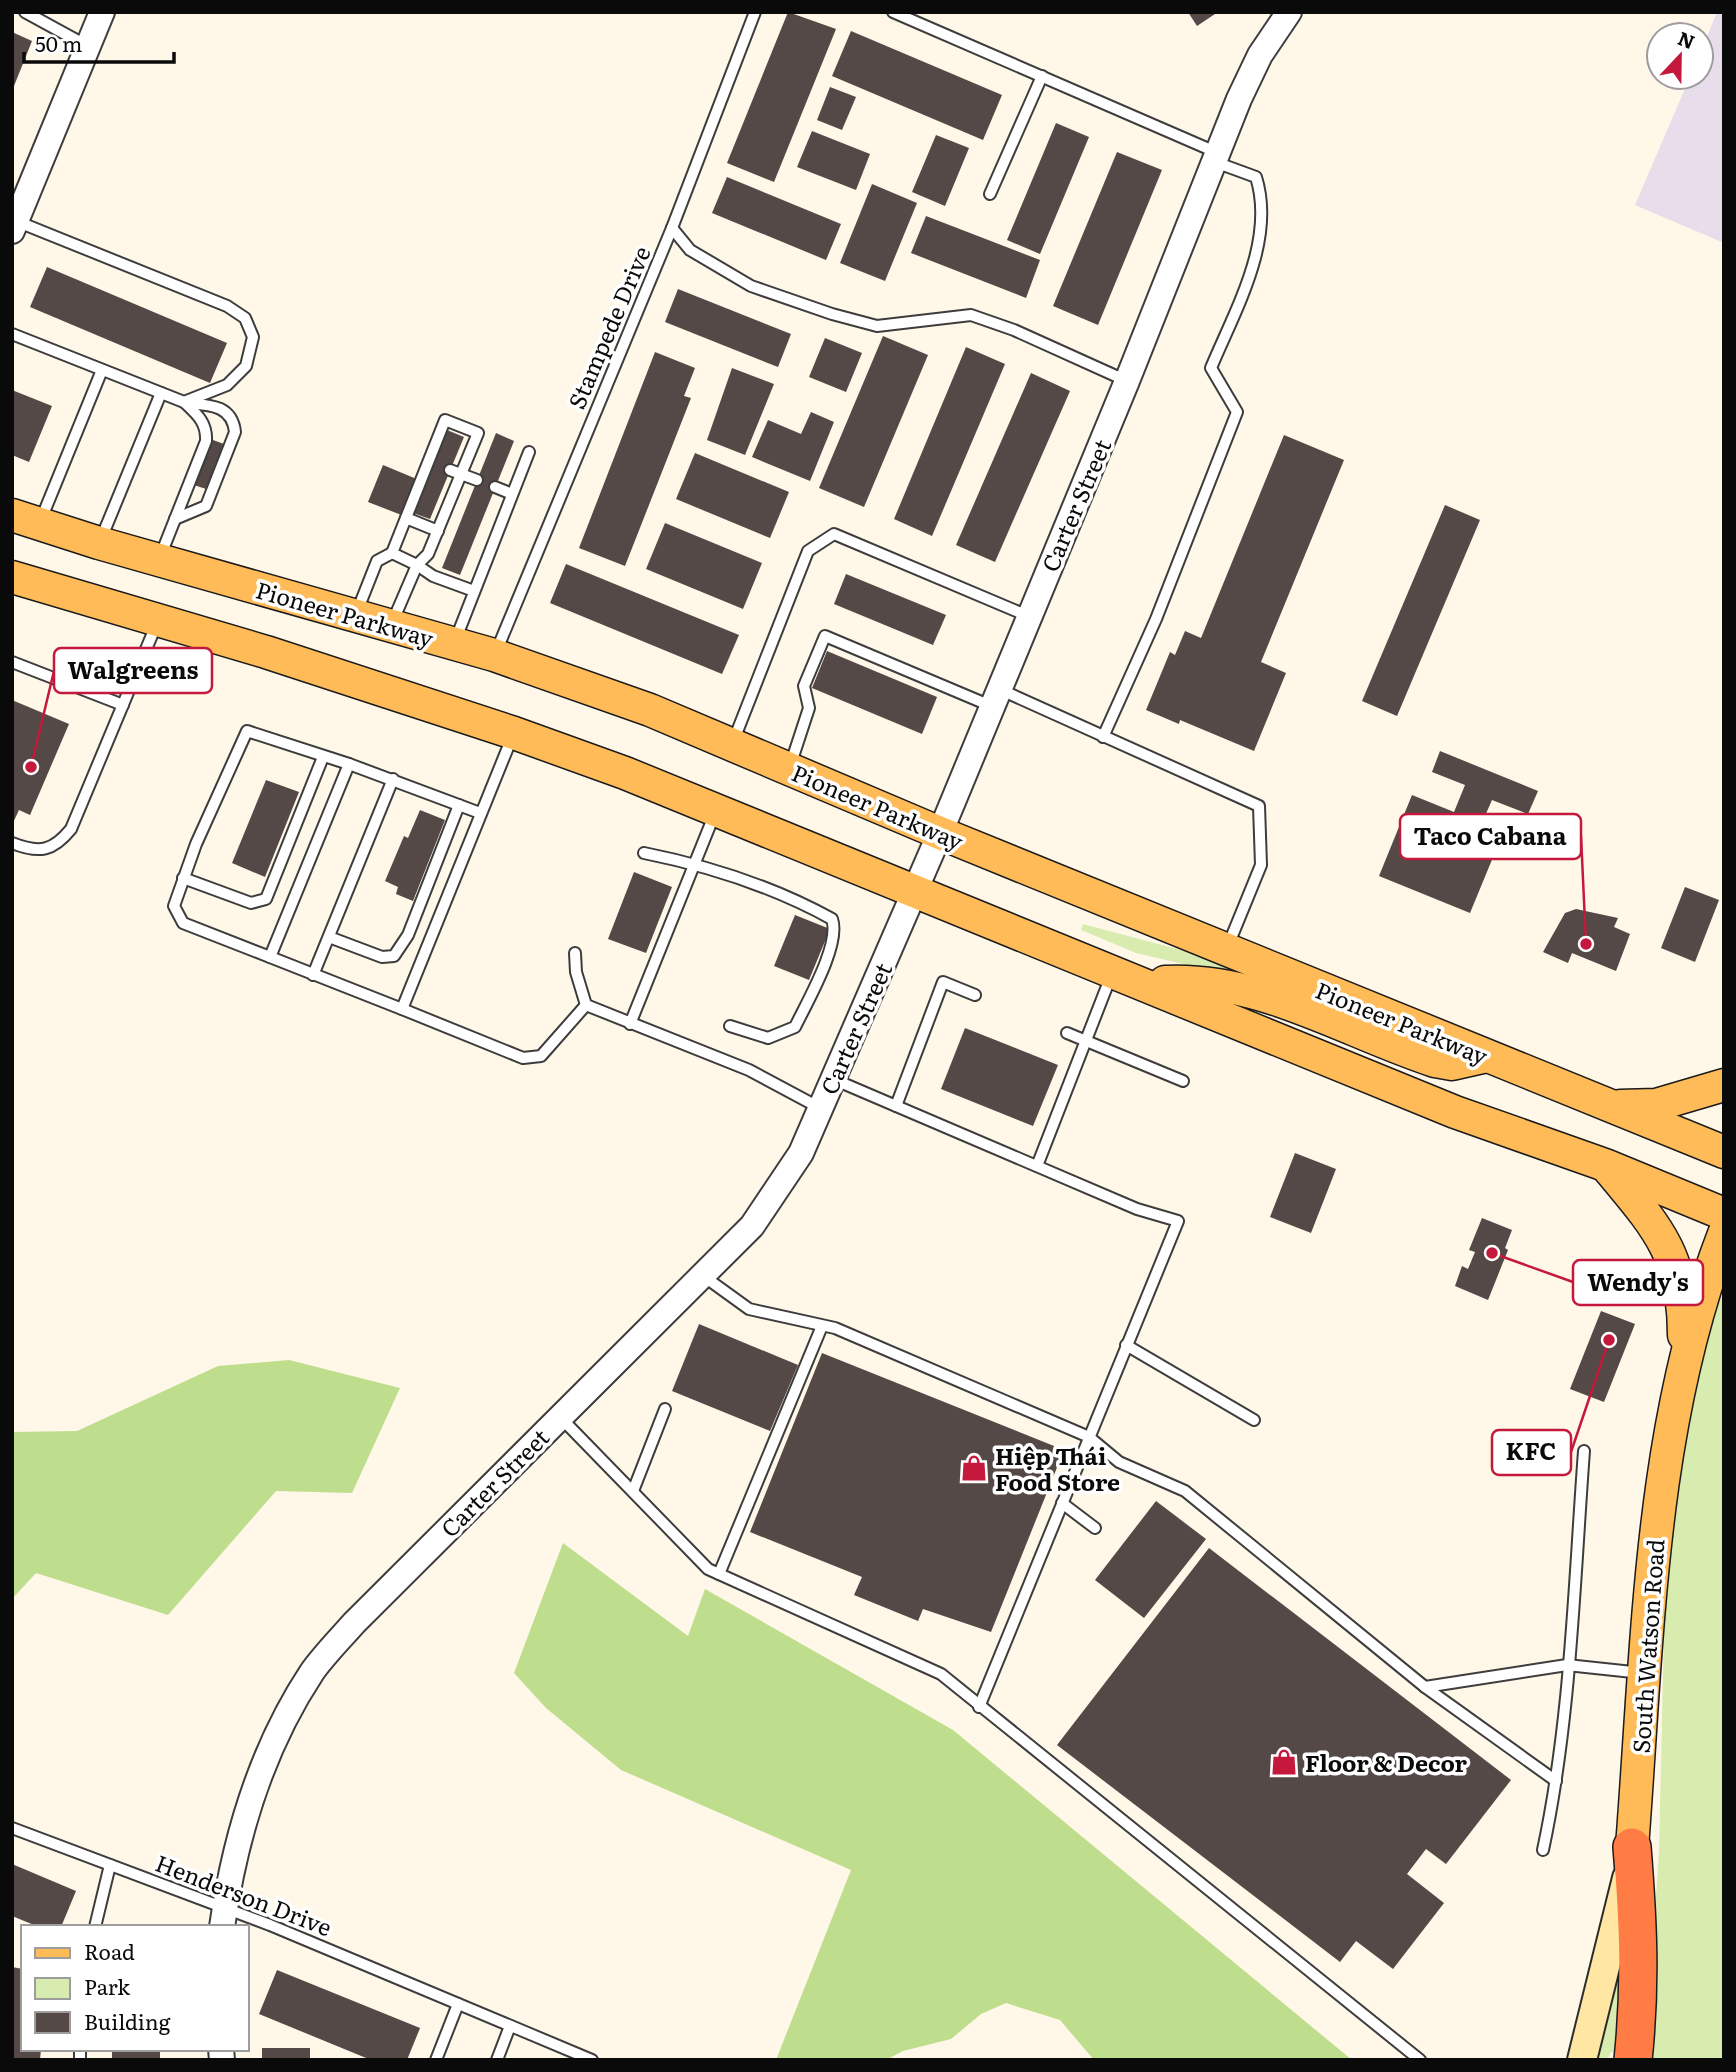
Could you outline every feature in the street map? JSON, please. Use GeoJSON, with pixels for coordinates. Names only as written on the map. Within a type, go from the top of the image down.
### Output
{"type":"FeatureCollection","features":[{"type":"Feature","properties":{"kind":"highway"},"geometry":{"type":"LineString","coordinates":[[1632,1847],[1640,1947],[1640,1993],[1633,2060]]}},
{"type":"Feature","properties":{"kind":"main road","name":"Pioneer Parkway"},"geometry":{"type":"LineString","coordinates":[[26,518],[99,543],[494,655],[650,710],[940,833],[1724,1152]]}},
{"type":"Feature","properties":{"kind":"main road"},"geometry":{"type":"LineString","coordinates":[[12,577],[266,652],[514,733],[716,810],[1150,985],[1455,1112],[1605,1165],[1724,1214]]}},
{"type":"Feature","properties":{"kind":"main road"},"geometry":{"type":"LineString","coordinates":[[1150,985],[1183,981],[1285,1001],[1435,1061],[1451,1064],[1486,1056]]}},
{"type":"Feature","properties":{"kind":"main road"},"geometry":{"type":"LineString","coordinates":[[1613,1107],[1656,1105],[1724,1085]]}},
{"type":"Feature","properties":{"kind":"main road"},"geometry":{"type":"LineString","coordinates":[[1605,1165],[1663,1237],[1676,1266],[1684,1320],[1684,1367]]}},
{"type":"Feature","properties":{"kind":"main road","name":"South Watson Road"},"geometry":{"type":"LineString","coordinates":[[1582,2060],[1632,1847],[1659,1492],[1684,1367],[1711,1268],[1724,1234]]}},
{"type":"Feature","properties":{"kind":"street"},"geometry":{"type":"LineString","coordinates":[[14,226],[103,12]]}},
{"type":"Feature","properties":{"kind":"street","name":"Carter Street"},"geometry":{"type":"LineString","coordinates":[[224,1917],[231,1865],[248,1801],[289,1712],[313,1670],[354,1623],[752,1226],[800,1153],[940,833],[1260,55],[1289,12]]}},
{"type":"Feature","properties":{"kind":"lane"},"geometry":{"type":"LineString","coordinates":[[24,12],[89,47]]}},
{"type":"Feature","properties":{"kind":"lane","name":"Stampede Drive"},"geometry":{"type":"LineString","coordinates":[[494,655],[672,228],[755,12]]}},
{"type":"Feature","properties":{"kind":"lane"},"geometry":{"type":"LineString","coordinates":[[893,12],[1042,76],[1217,157],[1256,177],[1262,197],[1256,258],[1211,368],[1237,412],[1156,618],[1103,737]]}},
{"type":"Feature","properties":{"kind":"lane"},"geometry":{"type":"LineString","coordinates":[[990,194],[1042,76]]}},
{"type":"Feature","properties":{"kind":"lane"},"geometry":{"type":"LineString","coordinates":[[14,226],[227,306],[245,318],[253,337],[246,366],[228,385],[184,402]]}},
{"type":"Feature","properties":{"kind":"lane"},"geometry":{"type":"LineString","coordinates":[[672,228],[690,250],[751,286],[832,314],[877,326],[971,315],[1014,330],[1127,382]]}},
{"type":"Feature","properties":{"kind":"lane"},"geometry":{"type":"LineString","coordinates":[[12,334],[184,402],[213,405],[225,410],[234,423],[236,432],[206,506],[176,519]]}},
{"type":"Feature","properties":{"kind":"lane"},"geometry":{"type":"LineString","coordinates":[[26,518],[102,370]]}},
{"type":"Feature","properties":{"kind":"lane"},"geometry":{"type":"LineString","coordinates":[[99,543],[161,393]]}},
{"type":"Feature","properties":{"kind":"lane"},"geometry":{"type":"LineString","coordinates":[[159,560],[206,442],[207,429],[200,416],[184,402]]}},
{"type":"Feature","properties":{"kind":"lane"},"geometry":{"type":"LineString","coordinates":[[355,615],[377,561],[392,553],[431,463],[444,420],[478,433],[455,472],[438,531],[428,554],[417,565],[391,625]]}},
{"type":"Feature","properties":{"kind":"lane"},"geometry":{"type":"LineString","coordinates":[[454,643],[529,452]]}},
{"type":"Feature","properties":{"kind":"lane"},"geometry":{"type":"LineString","coordinates":[[455,472],[477,480]]}},
{"type":"Feature","properties":{"kind":"lane"},"geometry":{"type":"LineString","coordinates":[[495,487],[512,494]]}},
{"type":"Feature","properties":{"kind":"lane"},"geometry":{"type":"LineString","coordinates":[[406,518],[438,531]]}},
{"type":"Feature","properties":{"kind":"lane"},"geometry":{"type":"LineString","coordinates":[[732,745],[808,551],[834,534],[1028,616]]}},
{"type":"Feature","properties":{"kind":"lane"},"geometry":{"type":"LineString","coordinates":[[392,553],[433,576],[474,591]]}},
{"type":"Feature","properties":{"kind":"lane"},"geometry":{"type":"LineString","coordinates":[[12,843],[47,849],[57,846],[71,829],[158,622]]}},
{"type":"Feature","properties":{"kind":"lane"},"geometry":{"type":"LineString","coordinates":[[789,769],[809,708],[804,686],[825,636],[1103,737],[1259,806],[1261,865],[1227,949]]}},
{"type":"Feature","properties":{"kind":"lane"},"geometry":{"type":"LineString","coordinates":[[12,662],[123,705]]}},
{"type":"Feature","properties":{"kind":"lane"},"geometry":{"type":"LineString","coordinates":[[480,813],[393,779],[247,731],[183,878],[174,906],[183,923],[523,1058],[541,1056],[557,1042],[586,1005]]}},
{"type":"Feature","properties":{"kind":"lane"},"geometry":{"type":"LineString","coordinates":[[402,1009],[514,733]]}},
{"type":"Feature","properties":{"kind":"lane"},"geometry":{"type":"LineString","coordinates":[[183,878],[251,904],[266,899],[323,757]]}},
{"type":"Feature","properties":{"kind":"lane"},"geometry":{"type":"LineString","coordinates":[[270,957],[349,764]]}},
{"type":"Feature","properties":{"kind":"lane"},"geometry":{"type":"LineString","coordinates":[[313,975],[393,779]]}},
{"type":"Feature","properties":{"kind":"lane"},"geometry":{"type":"LineString","coordinates":[[329,937],[382,957],[394,956],[408,934],[460,805]]}},
{"type":"Feature","properties":{"kind":"lane"},"geometry":{"type":"LineString","coordinates":[[630,1024],[716,810]]}},
{"type":"Feature","properties":{"kind":"lane"},"geometry":{"type":"LineString","coordinates":[[644,853],[695,863],[781,893],[832,919],[835,927],[827,958],[796,1027],[768,1038],[730,1026]]}},
{"type":"Feature","properties":{"kind":"lane"},"geometry":{"type":"LineString","coordinates":[[575,953],[576,972],[586,1005],[749,1070],[820,1108]]}},
{"type":"Feature","properties":{"kind":"lane"},"geometry":{"type":"LineString","coordinates":[[1037,1166],[1114,971]]}},
{"type":"Feature","properties":{"kind":"lane"},"geometry":{"type":"LineString","coordinates":[[896,1106],[943,982],[975,995]]}},
{"type":"Feature","properties":{"kind":"lane"},"geometry":{"type":"LineString","coordinates":[[1067,1033],[1183,1081]]}},
{"type":"Feature","properties":{"kind":"lane"},"geometry":{"type":"LineString","coordinates":[[833,1079],[1149,1213],[1178,1221],[979,1707]]}},
{"type":"Feature","properties":{"kind":"lane"},"geometry":{"type":"LineString","coordinates":[[702,1275],[749,1309],[835,1328],[1088,1437],[1119,1462],[1185,1491],[1425,1687],[1556,1781]]}},
{"type":"Feature","properties":{"kind":"lane"},"geometry":{"type":"LineString","coordinates":[[719,1574],[822,1326]]}},
{"type":"Feature","properties":{"kind":"lane"},"geometry":{"type":"LineString","coordinates":[[1126,1345],[1254,1420]]}},
{"type":"Feature","properties":{"kind":"lane"},"geometry":{"type":"LineString","coordinates":[[633,1491],[665,1409]]}},
{"type":"Feature","properties":{"kind":"lane"},"geometry":{"type":"LineString","coordinates":[[560,1417],[708,1569],[941,1674],[1420,2060]]}},
{"type":"Feature","properties":{"kind":"lane"},"geometry":{"type":"LineString","coordinates":[[1543,1850],[1556,1781],[1584,1451]]}},
{"type":"Feature","properties":{"kind":"lane"},"geometry":{"type":"LineString","coordinates":[[1062,1503],[1095,1528]]}},
{"type":"Feature","properties":{"kind":"lane"},"geometry":{"type":"LineString","coordinates":[[1425,1687],[1567,1665],[1645,1673]]}},
{"type":"Feature","properties":{"kind":"lane","name":"Henderson Drive"},"geometry":{"type":"LineString","coordinates":[[12,1828],[110,1865],[246,1925]]}},
{"type":"Feature","properties":{"kind":"lane"},"geometry":{"type":"LineString","coordinates":[[95,1925],[110,1865]]}},
{"type":"Feature","properties":{"kind":"lane","name":"Henderson Drive"},"geometry":{"type":"LineString","coordinates":[[248,1926],[458,2004],[592,2060]]}},
{"type":"Feature","properties":{"kind":"lane"},"geometry":{"type":"LineString","coordinates":[[436,2060],[458,2004]]}},
{"type":"Feature","properties":{"kind":"lane"},"geometry":{"type":"LineString","coordinates":[[497,2060],[510,2026]]}},
{"type":"Feature","properties":{"kind":"shaded area"},"geometry":{"type":"Polygon","coordinates":[[[1717,12],[1724,12],[1724,243],[1635,205],[1684,91],[1715,91],[1713,21],[1717,12]]]}},
{"type":"Feature","properties":{"kind":"green space"},"geometry":{"type":"Polygon","coordinates":[[[1083,924],[1192,953],[1244,972],[1243,978],[1136,953],[1081,930],[1083,924]]]}},
{"type":"Feature","properties":{"kind":"green space"},"geometry":{"type":"Polygon","coordinates":[[[1724,1277],[1724,2060],[1645,2060],[1659,1851],[1665,1584],[1670,1522],[1703,1347],[1724,1277]]]}},
{"type":"Feature","properties":{"kind":"green space"},"geometry":{"type":"Polygon","coordinates":[[[289,1360],[400,1388],[352,1493],[276,1491],[168,1615],[36,1573],[12,1599],[12,1432],[77,1431],[218,1366],[289,1360]]]}},
{"type":"Feature","properties":{"kind":"green space"},"geometry":{"type":"Polygon","coordinates":[[[563,1543],[688,1636],[705,1589],[953,1730],[1352,2060],[1094,2060],[1060,2020],[1006,2003],[981,2014],[951,2039],[903,2051],[886,2060],[776,2060],[851,1870],[621,1770],[546,1708],[514,1673],[563,1543]]]}},
{"type":"Feature","properties":{"kind":"green space"},"geometry":{"type":"Polygon","coordinates":[[[1622,1945],[1623,2060],[1614,2060],[1615,2053],[1611,2052],[1607,2060],[1597,2060],[1622,1945]]]}},
{"type":"Feature","properties":{"kind":"building"},"geometry":{"type":"Polygon","coordinates":[[[788,12],[836,29],[774,182],[727,163],[788,12]]]}},
{"type":"Feature","properties":{"kind":"building"},"geometry":{"type":"Polygon","coordinates":[[[1188,12],[1218,12],[1197,26],[1188,12]]]}},
{"type":"Feature","properties":{"kind":"building"},"geometry":{"type":"Polygon","coordinates":[[[851,31],[1002,95],[983,140],[832,76],[851,31]]]}},
{"type":"Feature","properties":{"kind":"building"},"geometry":{"type":"Polygon","coordinates":[[[12,32],[32,41],[12,91],[12,32]]]}},
{"type":"Feature","properties":{"kind":"building"},"geometry":{"type":"Polygon","coordinates":[[[830,87],[856,97],[842,130],[817,120],[830,87]]]}},
{"type":"Feature","properties":{"kind":"building"},"geometry":{"type":"Polygon","coordinates":[[[1056,123],[1089,137],[1040,254],[1007,240],[1056,123]]]}},
{"type":"Feature","properties":{"kind":"building"},"geometry":{"type":"Polygon","coordinates":[[[812,131],[870,154],[856,190],[797,167],[812,131]]]}},
{"type":"Feature","properties":{"kind":"building"},"geometry":{"type":"Polygon","coordinates":[[[936,135],[969,148],[945,206],[912,192],[936,135]]]}},
{"type":"Feature","properties":{"kind":"building"},"geometry":{"type":"Polygon","coordinates":[[[1117,152],[1162,170],[1098,325],[1053,306],[1117,152]]]}},
{"type":"Feature","properties":{"kind":"building"},"geometry":{"type":"Polygon","coordinates":[[[727,177],[841,224],[826,260],[712,213],[727,177]]]}},
{"type":"Feature","properties":{"kind":"building"},"geometry":{"type":"Polygon","coordinates":[[[872,184],[917,203],[885,281],[840,263],[872,184]]]}},
{"type":"Feature","properties":{"kind":"building"},"geometry":{"type":"Polygon","coordinates":[[[926,216],[1040,260],[1026,298],[911,253],[926,216]]]}},
{"type":"Feature","properties":{"kind":"building"},"geometry":{"type":"Polygon","coordinates":[[[47,267],[227,343],[210,383],[30,307],[47,267]]]}},
{"type":"Feature","properties":{"kind":"building"},"geometry":{"type":"Polygon","coordinates":[[[678,289],[791,334],[778,367],[665,322],[678,289]]]}},
{"type":"Feature","properties":{"kind":"building"},"geometry":{"type":"Polygon","coordinates":[[[883,336],[928,355],[864,507],[819,488],[883,336]]]}},
{"type":"Feature","properties":{"kind":"building"},"geometry":{"type":"Polygon","coordinates":[[[825,338],[862,353],[846,392],[809,377],[825,338]]]}},
{"type":"Feature","properties":{"kind":"building"},"geometry":{"type":"Polygon","coordinates":[[[966,347],[1005,364],[932,536],[894,519],[966,347]]]}},
{"type":"Feature","properties":{"kind":"building"},"geometry":{"type":"Polygon","coordinates":[[[655,352],[695,368],[684,396],[691,398],[625,566],[579,548],[655,352]]]}},
{"type":"Feature","properties":{"kind":"building"},"geometry":{"type":"Polygon","coordinates":[[[732,368],[774,384],[745,455],[707,440],[732,368]]]}},
{"type":"Feature","properties":{"kind":"building"},"geometry":{"type":"Polygon","coordinates":[[[1031,373],[1070,391],[995,562],[956,545],[1031,373]]]}},
{"type":"Feature","properties":{"kind":"building"},"geometry":{"type":"Polygon","coordinates":[[[12,390],[52,406],[29,462],[12,455],[12,390]]]}},
{"type":"Feature","properties":{"kind":"building"},"geometry":{"type":"Polygon","coordinates":[[[811,412],[834,422],[810,481],[752,457],[768,420],[801,434],[811,412]]]}},
{"type":"Feature","properties":{"kind":"building"},"geometry":{"type":"Polygon","coordinates":[[[447,430],[464,437],[430,519],[413,513],[447,430]]]}},
{"type":"Feature","properties":{"kind":"building"},"geometry":{"type":"Polygon","coordinates":[[[496,433],[514,441],[460,575],[442,568],[496,433]]]}},
{"type":"Feature","properties":{"kind":"building"},"geometry":{"type":"Polygon","coordinates":[[[1284,435],[1344,460],[1261,662],[1286,673],[1254,751],[1180,720],[1179,724],[1146,710],[1170,652],[1175,655],[1185,631],[1201,638],[1284,435]]]}},
{"type":"Feature","properties":{"kind":"building"},"geometry":{"type":"Polygon","coordinates":[[[213,440],[224,444],[206,489],[194,485],[213,440]]]}},
{"type":"Feature","properties":{"kind":"building"},"geometry":{"type":"Polygon","coordinates":[[[695,453],[789,492],[770,538],[676,499],[695,453]]]}},
{"type":"Feature","properties":{"kind":"building"},"geometry":{"type":"Polygon","coordinates":[[[383,465],[419,480],[404,516],[368,502],[383,465]]]}},
{"type":"Feature","properties":{"kind":"building"},"geometry":{"type":"Polygon","coordinates":[[[1445,505],[1480,520],[1397,716],[1362,701],[1445,505]]]}},
{"type":"Feature","properties":{"kind":"building"},"geometry":{"type":"Polygon","coordinates":[[[665,523],[762,563],[743,609],[646,569],[665,523]]]}},
{"type":"Feature","properties":{"kind":"building"},"geometry":{"type":"Polygon","coordinates":[[[566,564],[739,635],[722,674],[550,603],[566,564]]]}},
{"type":"Feature","properties":{"kind":"building"},"geometry":{"type":"Polygon","coordinates":[[[846,574],[946,615],[933,645],[834,604],[846,574]]]}},
{"type":"Feature","properties":{"kind":"building"},"geometry":{"type":"Polygon","coordinates":[[[827,651],[937,697],[922,734],[812,688],[827,651]]]}},
{"type":"Feature","properties":{"kind":"building"},"geometry":{"type":"Polygon","coordinates":[[[12,700],[69,724],[30,815],[19,810],[12,825],[12,700]]]}},
{"type":"Feature","properties":{"kind":"building"},"geometry":{"type":"Polygon","coordinates":[[[1440,751],[1538,791],[1528,814],[1492,800],[1481,825],[1503,833],[1470,913],[1379,876],[1412,795],[1454,812],[1465,785],[1432,772],[1440,751]]]}},
{"type":"Feature","properties":{"kind":"building"},"geometry":{"type":"Polygon","coordinates":[[[266,780],[299,792],[265,877],[232,863],[266,780]]]}},
{"type":"Feature","properties":{"kind":"building"},"geometry":{"type":"Polygon","coordinates":[[[420,810],[445,820],[413,901],[396,894],[398,887],[385,881],[404,836],[408,838],[420,810]]]}},
{"type":"Feature","properties":{"kind":"building"},"geometry":{"type":"Polygon","coordinates":[[[634,872],[672,887],[646,953],[608,939],[634,872]]]}},
{"type":"Feature","properties":{"kind":"building"},"geometry":{"type":"Polygon","coordinates":[[[1685,887],[1719,900],[1695,962],[1661,948],[1685,887]]]}},
{"type":"Feature","properties":{"kind":"building"},"geometry":{"type":"Polygon","coordinates":[[[1576,909],[1618,918],[1614,927],[1630,934],[1616,971],[1572,953],[1568,963],[1543,952],[1565,913],[1576,909]]]}},
{"type":"Feature","properties":{"kind":"building"},"geometry":{"type":"Polygon","coordinates":[[[795,915],[830,929],[809,980],[774,966],[795,915]]]}},
{"type":"Feature","properties":{"kind":"building"},"geometry":{"type":"Polygon","coordinates":[[[965,1028],[1058,1065],[1033,1126],[941,1089],[965,1028]]]}},
{"type":"Feature","properties":{"kind":"building"},"geometry":{"type":"Polygon","coordinates":[[[1295,1153],[1336,1169],[1311,1233],[1270,1217],[1295,1153]]]}},
{"type":"Feature","properties":{"kind":"building"},"geometry":{"type":"Polygon","coordinates":[[[1482,1218],[1512,1230],[1505,1248],[1508,1250],[1488,1300],[1455,1286],[1462,1266],[1468,1269],[1475,1252],[1469,1250],[1482,1218]]]}},
{"type":"Feature","properties":{"kind":"building"},"geometry":{"type":"Polygon","coordinates":[[[1601,1311],[1635,1324],[1604,1402],[1570,1389],[1601,1311]]]}},
{"type":"Feature","properties":{"kind":"building"},"geometry":{"type":"Polygon","coordinates":[[[699,1324],[798,1365],[770,1431],[672,1391],[699,1324]]]}},
{"type":"Feature","properties":{"kind":"building"},"geometry":{"type":"Polygon","coordinates":[[[822,1353],[1064,1450],[991,1632],[923,1609],[918,1621],[854,1595],[862,1577],[750,1532],[822,1353]]]}},
{"type":"Feature","properties":{"kind":"building"},"geometry":{"type":"Polygon","coordinates":[[[1156,1501],[1206,1539],[1144,1618],[1095,1580],[1156,1501]]]}},
{"type":"Feature","properties":{"kind":"building","name":"Floor & Decor"},"geometry":{"type":"Polygon","coordinates":[[[1209,1548],[1511,1780],[1446,1864],[1426,1849],[1407,1874],[1444,1903],[1393,1969],[1356,1941],[1340,1962],[1057,1745],[1209,1548]]]}},
{"type":"Feature","properties":{"kind":"building"},"geometry":{"type":"Polygon","coordinates":[[[12,1864],[76,1891],[62,1925],[34,1925],[12,1916],[12,1864]]]}},
{"type":"Feature","properties":{"kind":"building"},"geometry":{"type":"Polygon","coordinates":[[[12,1967],[21,1969],[21,2051],[41,2051],[40,2060],[12,2060],[12,1967]]]}},
{"type":"Feature","properties":{"kind":"building"},"geometry":{"type":"Polygon","coordinates":[[[277,1970],[420,2028],[407,2060],[371,2060],[259,2014],[277,1970]]]}},
{"type":"Feature","properties":{"kind":"building"},"geometry":{"type":"Polygon","coordinates":[[[262,2048],[310,2048],[310,2060],[262,2060],[262,2048]]]}},
{"type":"Feature","properties":{"kind":"building"},"geometry":{"type":"Polygon","coordinates":[[[112,2051],[160,2051],[160,2060],[112,2060],[112,2051]]]}},
{"type":"Feature","properties":{"kind":"place","name":"Walgreens"},"geometry":{"type":"Point","coordinates":[31,767]}},
{"type":"Feature","properties":{"kind":"place","name":"Taco Cabana"},"geometry":{"type":"Point","coordinates":[1586,944]}},
{"type":"Feature","properties":{"kind":"place","name":"Wendy's"},"geometry":{"type":"Point","coordinates":[1492,1253]}},
{"type":"Feature","properties":{"kind":"place","name":"KFC"},"geometry":{"type":"Point","coordinates":[1609,1340]}},
{"type":"Feature","properties":{"kind":"place","name":"Hiệp Thái Food Store"},"geometry":{"type":"Point","coordinates":[974,1468]}},
{"type":"Feature","properties":{"kind":"place","name":"Floor & Decor"},"geometry":{"type":"Point","coordinates":[1284,1762]}}]}
